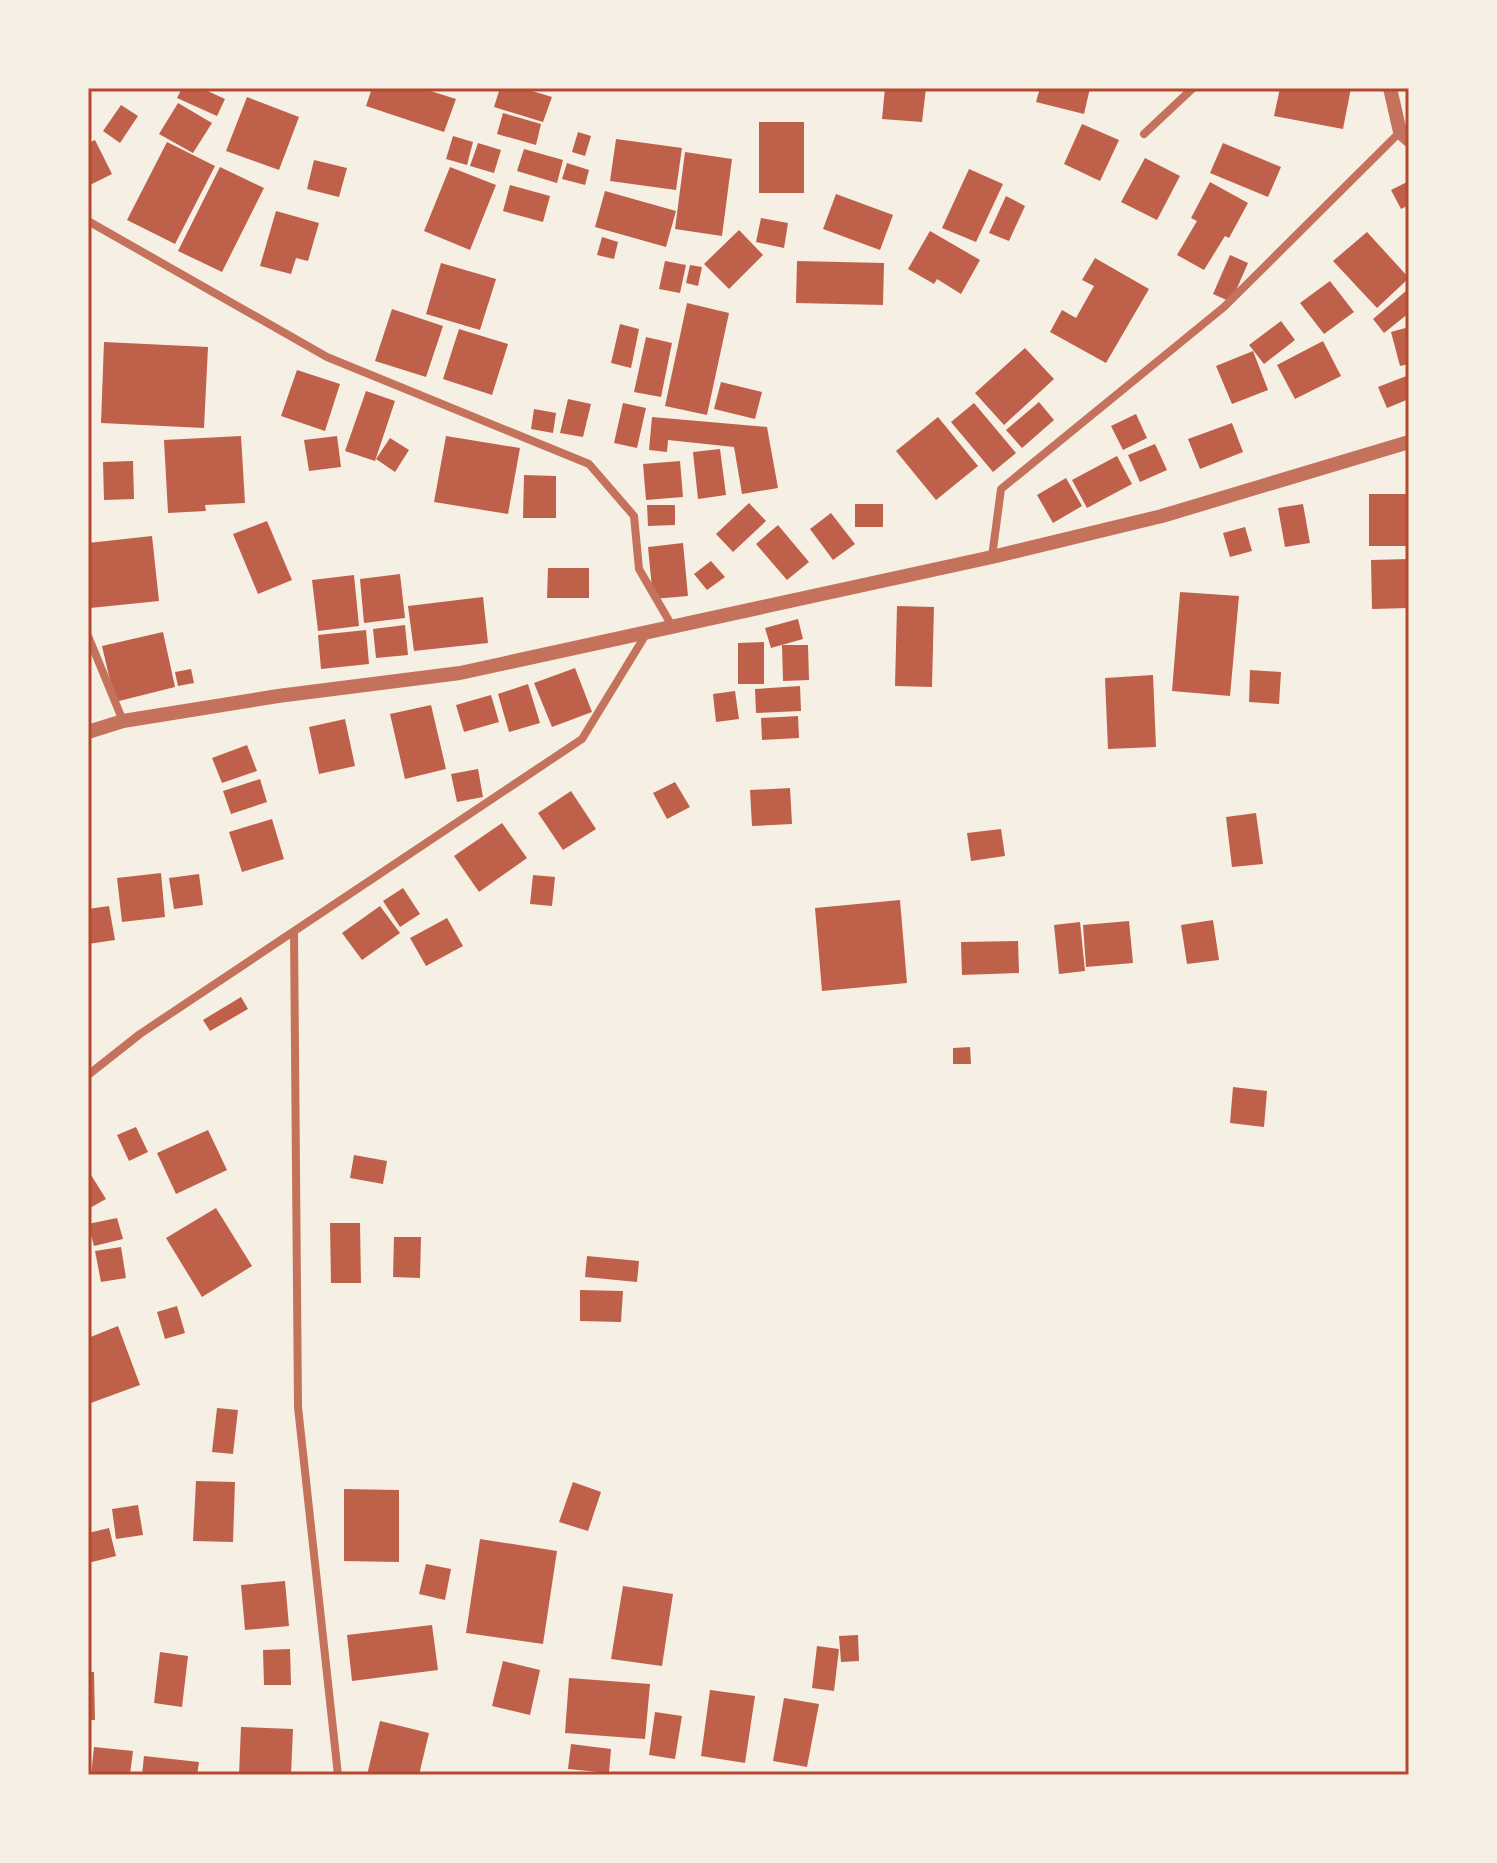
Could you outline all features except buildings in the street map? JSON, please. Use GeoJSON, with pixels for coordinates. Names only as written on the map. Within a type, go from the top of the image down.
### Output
{"type":"FeatureCollection","features":[{"type":"Feature","properties":{"kind":"street"},"geometry":{"type":"LineString","coordinates":[[1144,134],[1193,88]]}},
{"type":"Feature","properties":{"kind":"street"},"geometry":{"type":"LineString","coordinates":[[992,557],[1001,489],[1224,307],[1406,134],[1390,88]]}},
{"type":"Feature","properties":{"kind":"street"},"geometry":{"type":"LineString","coordinates":[[88,221],[327,357],[589,464],[634,516],[639,569],[672,626]]}},
{"type":"Feature","properties":{"kind":"street"},"geometry":{"type":"LineString","coordinates":[[88,732],[123,721],[278,696],[460,673],[992,557],[1162,516],[1409,442]]}},
{"type":"Feature","properties":{"kind":"street"},"geometry":{"type":"LineString","coordinates":[[88,1075],[140,1034],[582,739],[649,631]]}},
{"type":"Feature","properties":{"kind":"street"},"geometry":{"type":"LineString","coordinates":[[88,636],[123,721]]}},
{"type":"Feature","properties":{"kind":"street"},"geometry":{"type":"LineString","coordinates":[[294,932],[298,1407],[338,1775]]}}]}
